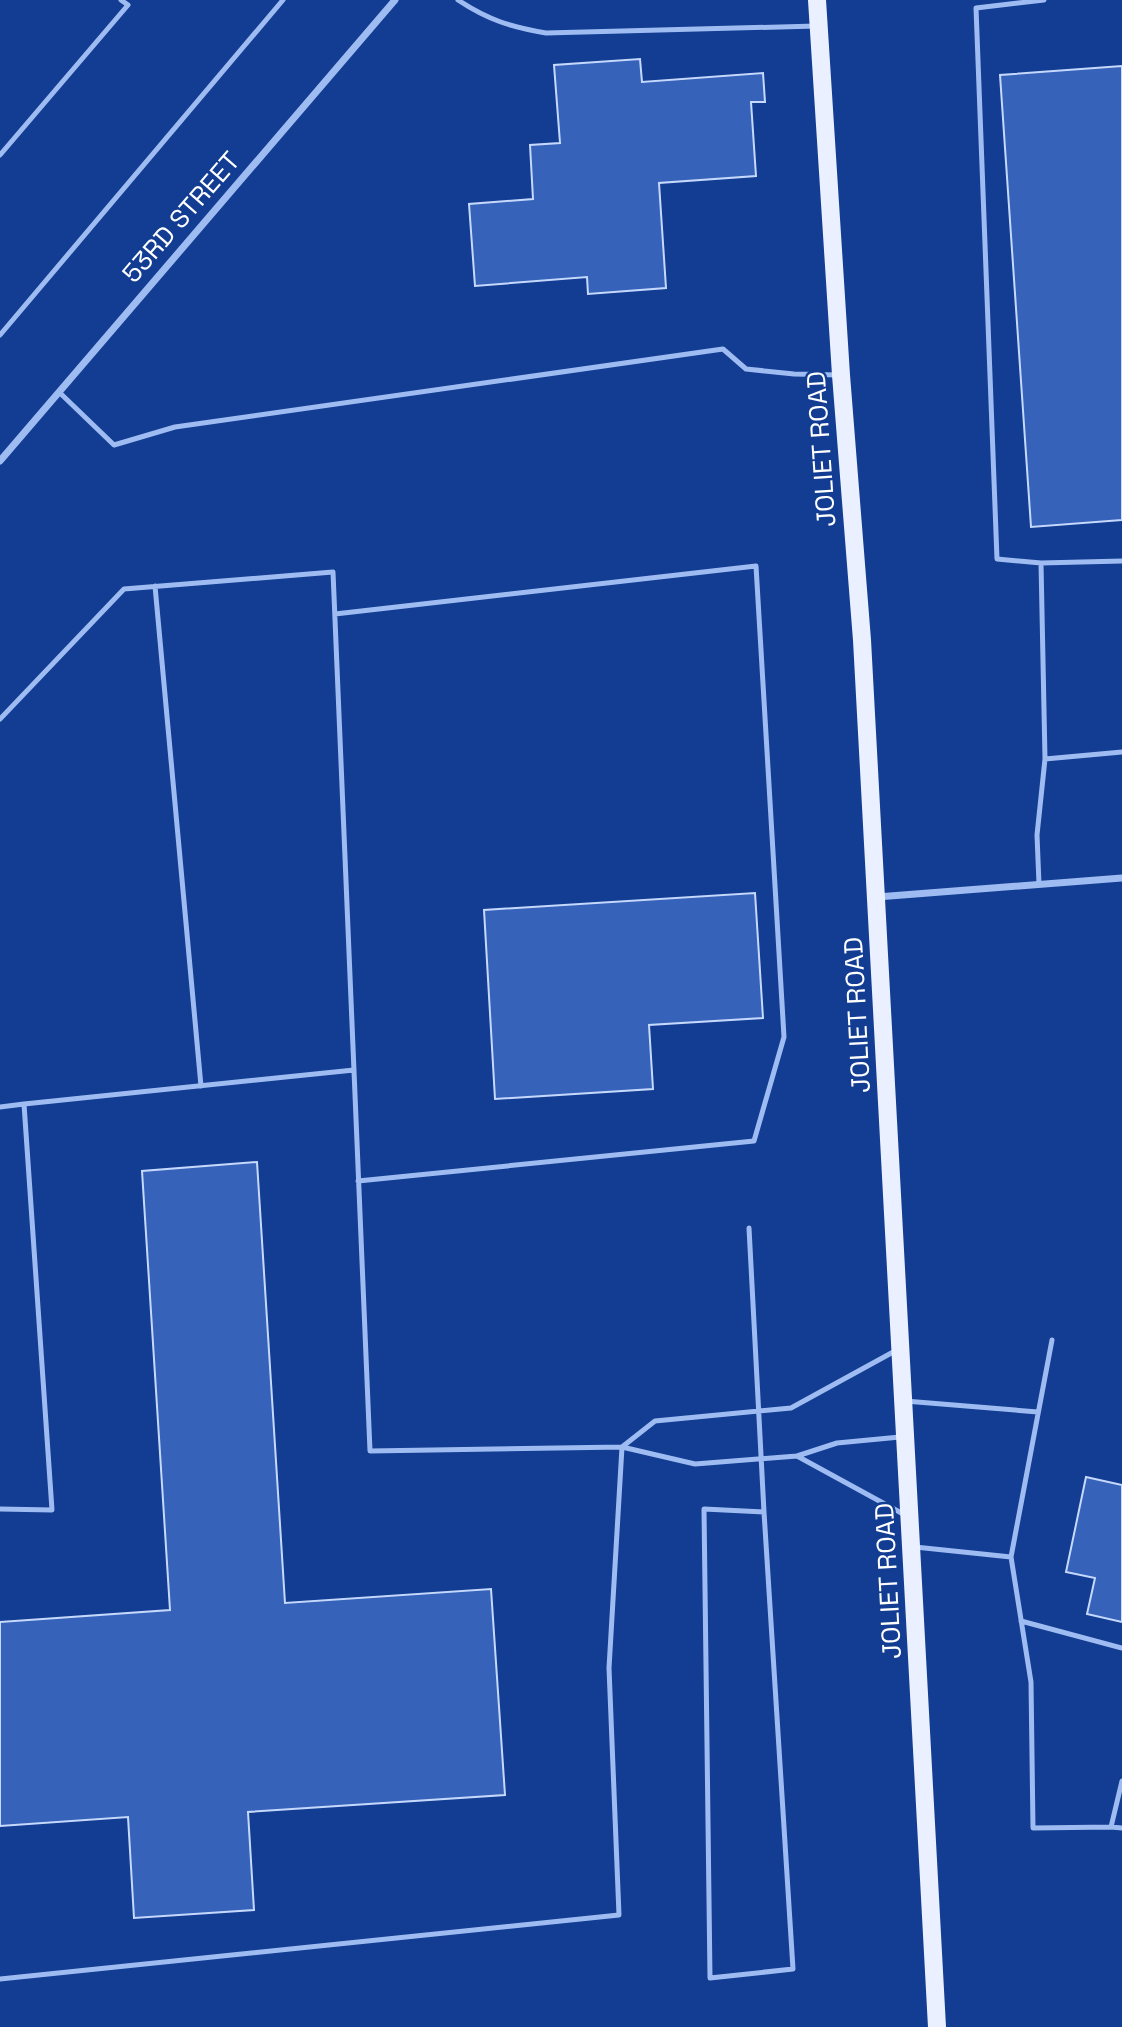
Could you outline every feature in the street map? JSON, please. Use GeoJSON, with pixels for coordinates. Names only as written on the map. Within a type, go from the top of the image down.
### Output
{"type":"FeatureCollection","features":[{"type":"Feature","properties":{"kind":"main road","name":"JOLIET ROAD"},"geometry":{"type":"LineString","coordinates":[[817,0],[841,375],[862,640],[937,2027]]}},
{"type":"Feature","properties":{"kind":"street","name":"53RD STREET"},"geometry":{"type":"LineString","coordinates":[[0,461],[395,0]]}},
{"type":"Feature","properties":{"kind":"street"},"geometry":{"type":"LineString","coordinates":[[877,897],[1122,878]]}},
{"type":"Feature","properties":{"kind":"lane"},"geometry":{"type":"LineString","coordinates":[[0,155],[128,5],[121,0]]}},
{"type":"Feature","properties":{"kind":"lane"},"geometry":{"type":"LineString","coordinates":[[0,335],[283,0]]}},
{"type":"Feature","properties":{"kind":"lane"},"geometry":{"type":"LineString","coordinates":[[458,0],[478,13],[509,26],[546,33],[819,26]]}},
{"type":"Feature","properties":{"kind":"lane"},"geometry":{"type":"LineString","coordinates":[[1044,0],[976,8],[997,559],[1041,563],[1122,561]]}},
{"type":"Feature","properties":{"kind":"lane"},"geometry":{"type":"LineString","coordinates":[[59,392],[114,445],[175,427],[723,349],[746,369],[841,375]]}},
{"type":"Feature","properties":{"kind":"lane"},"geometry":{"type":"LineString","coordinates":[[1040,884],[1037,835],[1045,759],[1041,563]]}},
{"type":"Feature","properties":{"kind":"lane"},"geometry":{"type":"LineString","coordinates":[[335,614],[756,566],[784,1037],[754,1141],[358,1181]]}},
{"type":"Feature","properties":{"kind":"lane"},"geometry":{"type":"LineString","coordinates":[[0,719],[124,589],[333,572],[370,1451],[622,1447],[695,1464],[797,1456],[837,1443],[906,1436]]}},
{"type":"Feature","properties":{"kind":"lane"},"geometry":{"type":"LineString","coordinates":[[155,586],[201,1086]]}},
{"type":"Feature","properties":{"kind":"lane"},"geometry":{"type":"LineString","coordinates":[[1045,759],[1122,752]]}},
{"type":"Feature","properties":{"kind":"lane"},"geometry":{"type":"LineString","coordinates":[[0,1107],[354,1070]]}},
{"type":"Feature","properties":{"kind":"lane"},"geometry":{"type":"LineString","coordinates":[[0,1509],[52,1510],[24,1104]]}},
{"type":"Feature","properties":{"kind":"lane"},"geometry":{"type":"LineString","coordinates":[[749,1228],[793,1969],[710,1978],[705,1508],[764,1512]]}},
{"type":"Feature","properties":{"kind":"lane"},"geometry":{"type":"LineString","coordinates":[[1052,1340],[1011,1557],[1031,1682],[1033,1828],[1122,1828]]}},
{"type":"Feature","properties":{"kind":"lane"},"geometry":{"type":"LineString","coordinates":[[0,1979],[619,1915],[609,1668],[622,1447],[655,1421],[791,1408],[901,1347]]}},
{"type":"Feature","properties":{"kind":"lane"},"geometry":{"type":"LineString","coordinates":[[904,1401],[1038,1412]]}},
{"type":"Feature","properties":{"kind":"lane"},"geometry":{"type":"LineString","coordinates":[[797,1456],[911,1519]]}},
{"type":"Feature","properties":{"kind":"lane"},"geometry":{"type":"LineString","coordinates":[[912,1547],[1011,1557]]}},
{"type":"Feature","properties":{"kind":"lane"},"geometry":{"type":"LineString","coordinates":[[1021,1621],[1122,1648]]}},
{"type":"Feature","properties":{"kind":"lane"},"geometry":{"type":"LineString","coordinates":[[1111,1827],[1122,1781]]}},
{"type":"Feature","properties":{"kind":"building"},"geometry":{"type":"Polygon","coordinates":[[[640,59],[642,82],[763,73],[765,102],[751,102],[756,176],[659,183],[666,288],[588,294],[587,277],[475,286],[469,204],[533,199],[530,145],[560,143],[554,65],[640,59]]]}},
{"type":"Feature","properties":{"kind":"building"},"geometry":{"type":"Polygon","coordinates":[[[1122,66],[1122,520],[1031,527],[1000,75],[1122,66]]]}},
{"type":"Feature","properties":{"kind":"building"},"geometry":{"type":"Polygon","coordinates":[[[755,893],[763,1018],[649,1025],[653,1089],[495,1099],[484,910],[755,893]]]}},
{"type":"Feature","properties":{"kind":"building"},"geometry":{"type":"Polygon","coordinates":[[[257,1162],[285,1603],[491,1589],[505,1795],[248,1812],[254,1910],[134,1918],[128,1817],[0,1826],[0,1622],[170,1610],[142,1171],[257,1162]]]}},
{"type":"Feature","properties":{"kind":"building"},"geometry":{"type":"Polygon","coordinates":[[[1086,1477],[1122,1485],[1122,1622],[1087,1614],[1095,1578],[1066,1572],[1086,1477]]]}}]}
